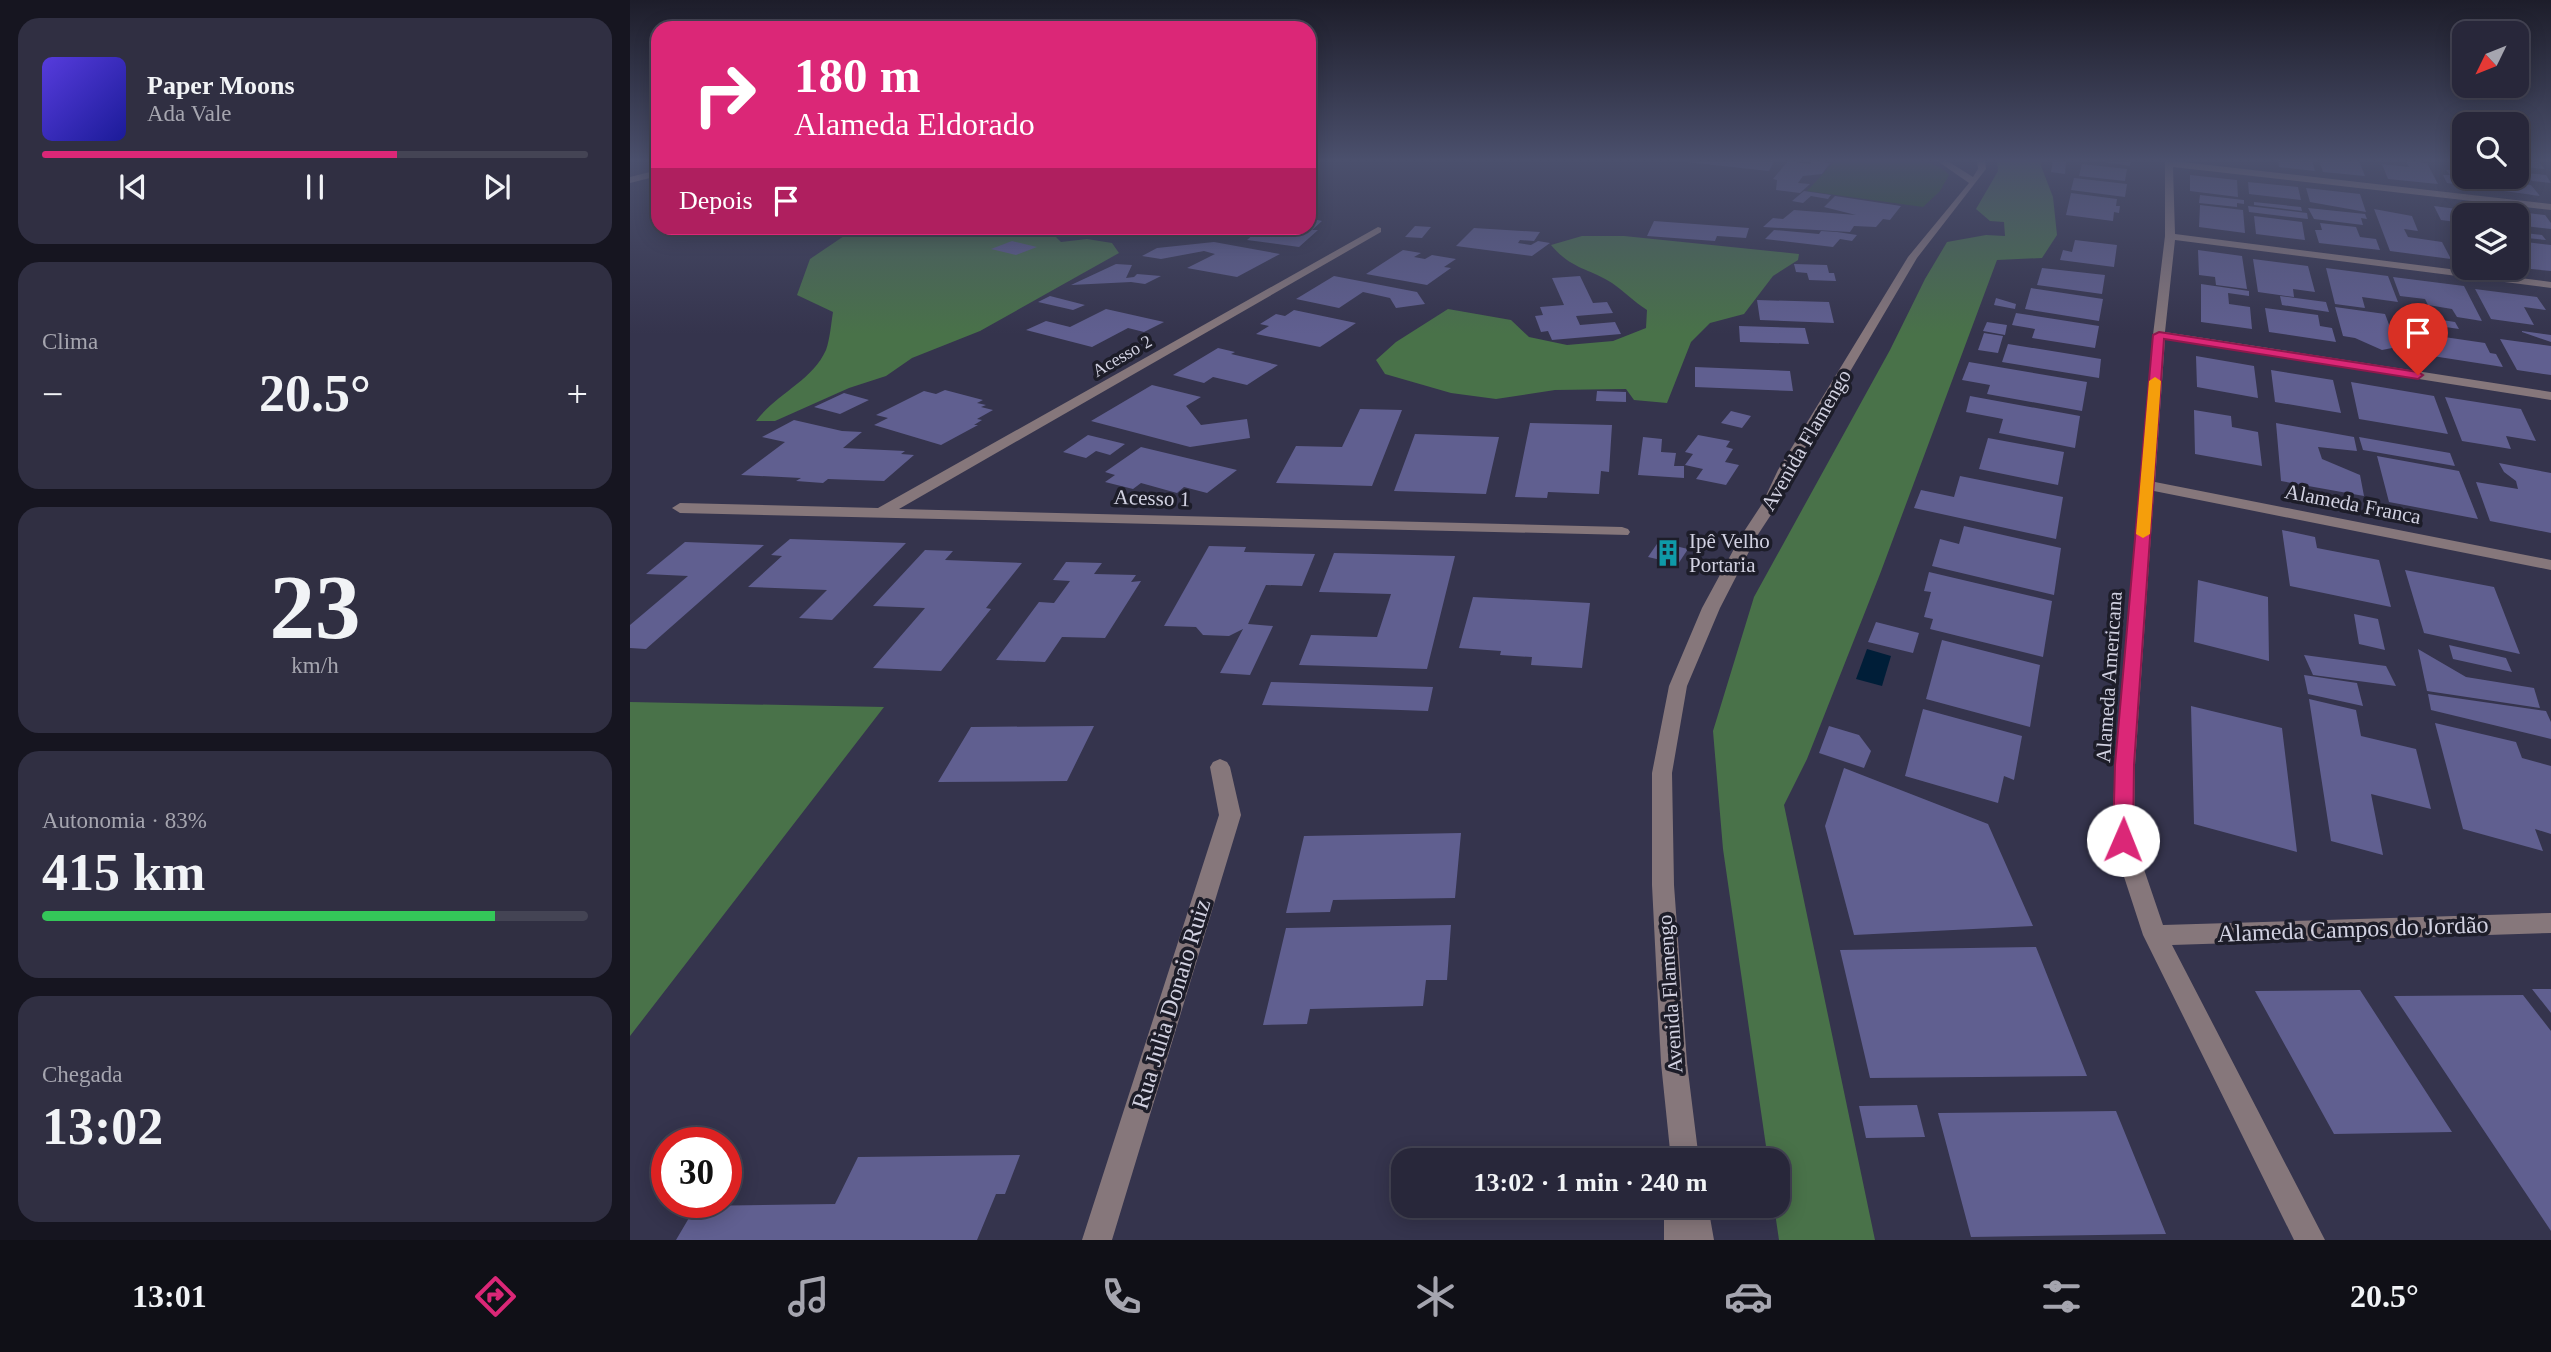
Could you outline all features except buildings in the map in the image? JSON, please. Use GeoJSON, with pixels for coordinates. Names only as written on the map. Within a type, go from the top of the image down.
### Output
{"type":"FeatureCollection","features":[{"type":"Feature","properties":{"kind":"street","name":"Avenida Flamengo"},"geometry":{"type":"LineString","coordinates":[[1682,1148],[1662,885],[1662,773],[1678,686],[1711,608],[1749,536],[1770,504],[1785,470],[1913,257],[1945,218]]}},
{"type":"Feature","properties":{"kind":"street","name":"Alameda Americana"},"geometry":{"type":"LineString","coordinates":[[2170,218],[2125,765],[2123,840],[2155,935],[2310,1240]]}},
{"type":"Feature","properties":{"kind":"street","name":"Acesso 2"},"geometry":{"type":"LineString","coordinates":[[883,512],[1378,230]]}},
{"type":"Feature","properties":{"kind":"street"},"geometry":{"type":"LineString","coordinates":[[2170,236],[2551,285]]}},
{"type":"Feature","properties":{"kind":"street"},"geometry":{"type":"LineString","coordinates":[[2159,335],[2551,396]]}},
{"type":"Feature","properties":{"kind":"street","name":"Alameda Franca"},"geometry":{"type":"LineString","coordinates":[[2147,485],[2551,565]]}},
{"type":"Feature","properties":{"kind":"street","name":"Acesso 1"},"geometry":{"type":"LineString","coordinates":[[680,508],[1622,532]]}},
{"type":"Feature","properties":{"kind":"street","name":"Rua Julia Donaio Ruiz"},"geometry":{"type":"LineString","coordinates":[[1097,1240],[1230,815],[1220,767]]}},
{"type":"Feature","properties":{"kind":"street","name":"Alameda Campos do Jordão"},"geometry":{"type":"LineString","coordinates":[[2155,935],[2551,923]]}},
{"type":"Feature","properties":{"kind":"street"},"geometry":{"type":"LineString","coordinates":[[1679,1218],[1679,1240]]}},
{"type":"Feature","properties":{"kind":"street"},"geometry":{"type":"LineString","coordinates":[[1695,1218],[1699,1240]]}},
{"type":"Feature","properties":{"kind":"green space"},"geometry":{"type":"Polygon","coordinates":[[[1986,218],[2055,218],[2057,235],[2042,258],[1997,260],[1880,574],[1807,759],[1784,805],[1875,1240],[1779,1240],[1776,1218],[1790,1218],[1790,1148],[1766,1148],[1723,849],[1713,731],[1754,597],[1890,350],[1925,279],[1947,242],[1986,235],[2005,236],[2004,222],[1990,221],[1986,218]]]}},
{"type":"Feature","properties":{"kind":"green space"},"geometry":{"type":"Polygon","coordinates":[[[1055,235],[1061,242],[1087,239],[1112,243],[1119,253],[980,331],[912,358],[886,376],[849,388],[775,421],[756,421],[812,370],[826,350],[833,312],[797,295],[810,259],[844,236],[1055,235]]]}},
{"type":"Feature","properties":{"kind":"green space"},"geometry":{"type":"Polygon","coordinates":[[[1582,236],[1624,236],[1799,254],[1798,260],[1773,276],[1744,314],[1710,323],[1691,342],[1667,403],[1634,400],[1626,389],[1555,390],[1496,399],[1451,393],[1385,374],[1376,360],[1396,342],[1448,309],[1511,320],[1529,337],[1567,345],[1613,341],[1646,328],[1647,310],[1604,278],[1573,264],[1551,245],[1582,236]]]}},
{"type":"Feature","properties":{"kind":"green space"},"geometry":{"type":"Polygon","coordinates":[[[630,702],[884,707],[630,1036],[630,702]]]}},
{"type":"Feature","properties":{"kind":"water"},"geometry":{"type":"Polygon","coordinates":[[[1867,649],[1891,656],[1882,686],[1856,679],[1867,649]]]}},
{"type":"Feature","properties":{"kind":"slow traffic"},"geometry":{"type":"LineString","coordinates":[[2143,534],[2155,381]]}},
{"type":"Feature","properties":{"kind":"place","name":"Ipê Velho Portaria"},"geometry":{"type":"Point","coordinates":[1668,553]}},
{"type":"Feature","properties":{"kind":"route"},"geometry":{"type":"LineString","coordinates":[[2123,840],[2125,765],[2159,335],[2418,375]]}}]}
